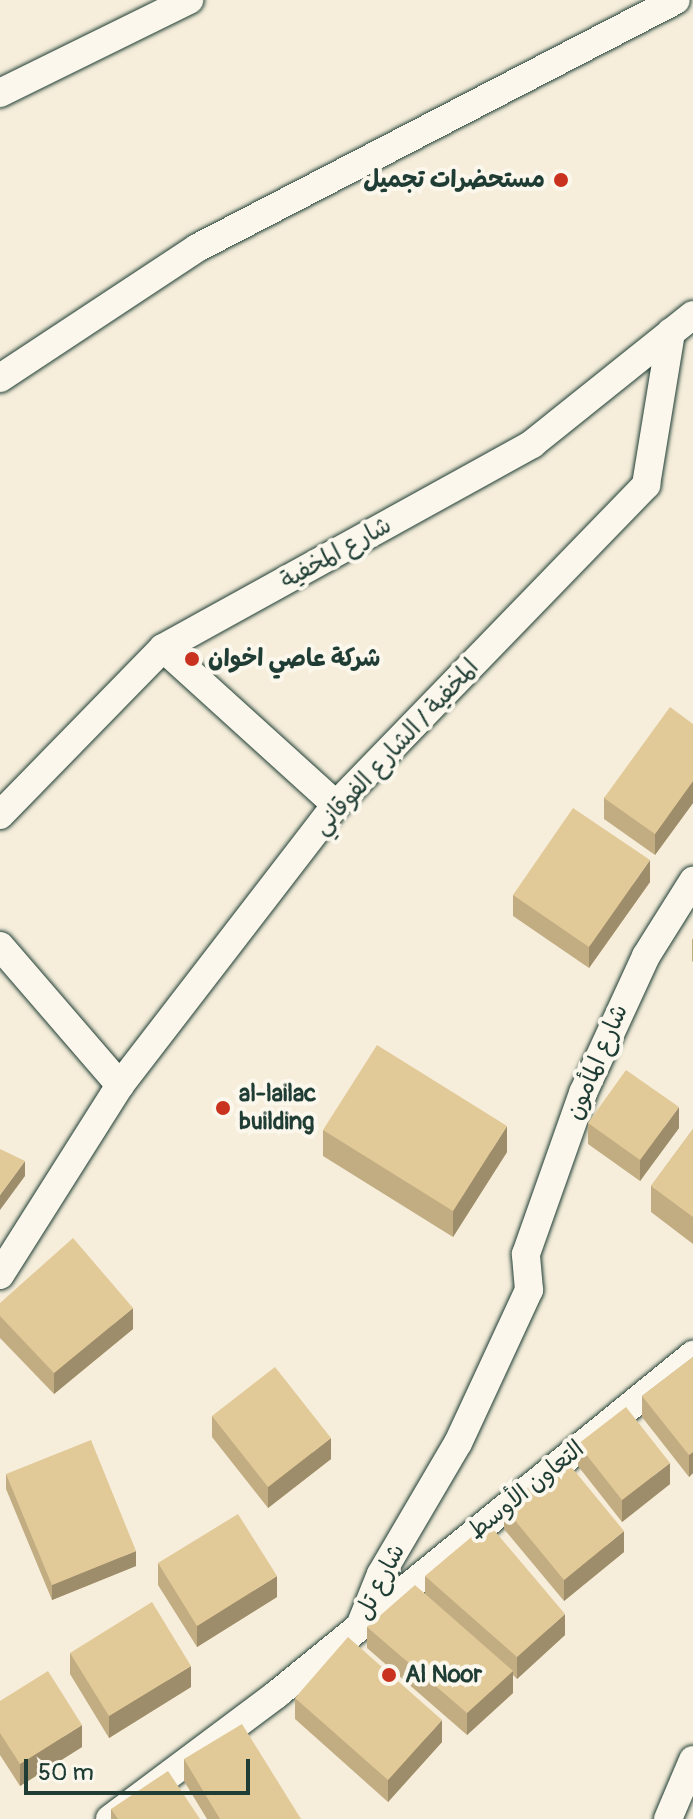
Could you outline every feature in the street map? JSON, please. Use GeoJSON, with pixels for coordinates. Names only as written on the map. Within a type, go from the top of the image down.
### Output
{"type":"FeatureCollection","features":[{"type":"Feature","properties":{"kind":"street"},"geometry":{"type":"LineString","coordinates":[[0,93],[156,8],[189,0]]}},
{"type":"Feature","properties":{"kind":"street"},"geometry":{"type":"LineString","coordinates":[[0,378],[197,248],[676,0]]}},
{"type":"Feature","properties":{"kind":"street","name":"شارع المخفية"},"geometry":{"type":"LineString","coordinates":[[0,815],[163,648],[532,444],[682,324]]}},
{"type":"Feature","properties":{"kind":"street","name":"المخفية / الشارع الفوقاني"},"geometry":{"type":"LineString","coordinates":[[0,1275],[120,1085],[336,805],[646,485],[682,324]]}},
{"type":"Feature","properties":{"kind":"street"},"geometry":{"type":"LineString","coordinates":[[163,648],[336,805]]}},
{"type":"Feature","properties":{"kind":"street","name":"شارع المأمون"},"geometry":{"type":"LineString","coordinates":[[526,1254],[599,1054],[646,956],[693,881]]}},
{"type":"Feature","properties":{"kind":"street"},"geometry":{"type":"LineString","coordinates":[[0,946],[120,1085]]}},
{"type":"Feature","properties":{"kind":"street","name":"شارع تل"},"geometry":{"type":"LineString","coordinates":[[110,1819],[360,1626],[381,1574],[458,1443],[529,1290],[526,1254]]}},
{"type":"Feature","properties":{"kind":"street","name":"التعاون الأوسط"},"geometry":{"type":"LineString","coordinates":[[360,1626],[693,1355]]}},
{"type":"Feature","properties":{"kind":"street"},"geometry":{"type":"LineString","coordinates":[[668,1819],[693,1760]]}},
{"type":"Feature","properties":{"kind":"building"},"geometry":{"type":"Polygon","coordinates":[[[670,707],[693,724],[693,781],[655,834],[604,798],[670,707]]]}},
{"type":"Feature","properties":{"kind":"building"},"geometry":{"type":"Polygon","coordinates":[[[573,808],[650,860],[589,947],[513,895],[573,808]]]}},
{"type":"Feature","properties":{"kind":"building"},"geometry":{"type":"Polygon","coordinates":[[[377,1045],[507,1126],[453,1211],[323,1130],[377,1045]]]}},
{"type":"Feature","properties":{"kind":"building"},"geometry":{"type":"Polygon","coordinates":[[[626,1070],[679,1107],[640,1160],[588,1123],[626,1070]]]}},
{"type":"Feature","properties":{"kind":"building"},"geometry":{"type":"Polygon","coordinates":[[[693,1129],[693,1217],[651,1186],[693,1129]]]}},
{"type":"Feature","properties":{"kind":"building"},"geometry":{"type":"Polygon","coordinates":[[[0,1149],[25,1161],[0,1195],[0,1149]]]}},
{"type":"Feature","properties":{"kind":"building"},"geometry":{"type":"Polygon","coordinates":[[[73,1238],[133,1308],[54,1373],[0,1316],[0,1303],[73,1238]]]}},
{"type":"Feature","properties":{"kind":"building"},"geometry":{"type":"Polygon","coordinates":[[[693,1357],[693,1452],[689,1455],[642,1396],[693,1357]]]}},
{"type":"Feature","properties":{"kind":"building"},"geometry":{"type":"Polygon","coordinates":[[[275,1367],[331,1438],[268,1487],[212,1416],[275,1367]]]}},
{"type":"Feature","properties":{"kind":"building"},"geometry":{"type":"Polygon","coordinates":[[[626,1407],[670,1463],[622,1500],[578,1444],[626,1407]]]}},
{"type":"Feature","properties":{"kind":"building"},"geometry":{"type":"Polygon","coordinates":[[[91,1440],[136,1551],[52,1585],[6,1474],[91,1440]]]}},
{"type":"Feature","properties":{"kind":"building"},"geometry":{"type":"Polygon","coordinates":[[[564,1458],[624,1531],[564,1580],[504,1507],[564,1458]]]}},
{"type":"Feature","properties":{"kind":"building"},"geometry":{"type":"Polygon","coordinates":[[[238,1514],[277,1576],[197,1626],[158,1563],[238,1514]]]}},
{"type":"Feature","properties":{"kind":"building"},"geometry":{"type":"Polygon","coordinates":[[[488,1523],[565,1614],[517,1657],[425,1576],[488,1523]]]}},
{"type":"Feature","properties":{"kind":"building"},"geometry":{"type":"Polygon","coordinates":[[[415,1585],[513,1671],[467,1713],[367,1627],[415,1585]]]}},
{"type":"Feature","properties":{"kind":"building"},"geometry":{"type":"Polygon","coordinates":[[[152,1602],[191,1666],[109,1716],[70,1653],[152,1602]]]}},
{"type":"Feature","properties":{"kind":"building"},"geometry":{"type":"Polygon","coordinates":[[[348,1637],[442,1720],[388,1780],[295,1698],[348,1637]]]}},
{"type":"Feature","properties":{"kind":"building"},"geometry":{"type":"Polygon","coordinates":[[[48,1671],[82,1725],[20,1764],[0,1733],[0,1701],[48,1671]]]}},
{"type":"Feature","properties":{"kind":"building"},"geometry":{"type":"Polygon","coordinates":[[[242,1724],[301,1819],[220,1819],[184,1759],[242,1724]]]}},
{"type":"Feature","properties":{"kind":"building"},"geometry":{"type":"Polygon","coordinates":[[[168,1771],[200,1819],[118,1819],[111,1809],[168,1771]]]}},
{"type":"Feature","properties":{"kind":"place","name":"مستحضرات تجميل"},"geometry":{"type":"Point","coordinates":[561,180]}},
{"type":"Feature","properties":{"kind":"place","name":"شركة عاصي اخوان"},"geometry":{"type":"Point","coordinates":[192,659]}},
{"type":"Feature","properties":{"kind":"place","name":"al-lailac building"},"geometry":{"type":"Point","coordinates":[223,1108]}},
{"type":"Feature","properties":{"kind":"place","name":"Al Noor"},"geometry":{"type":"Point","coordinates":[389,1675]}}]}
